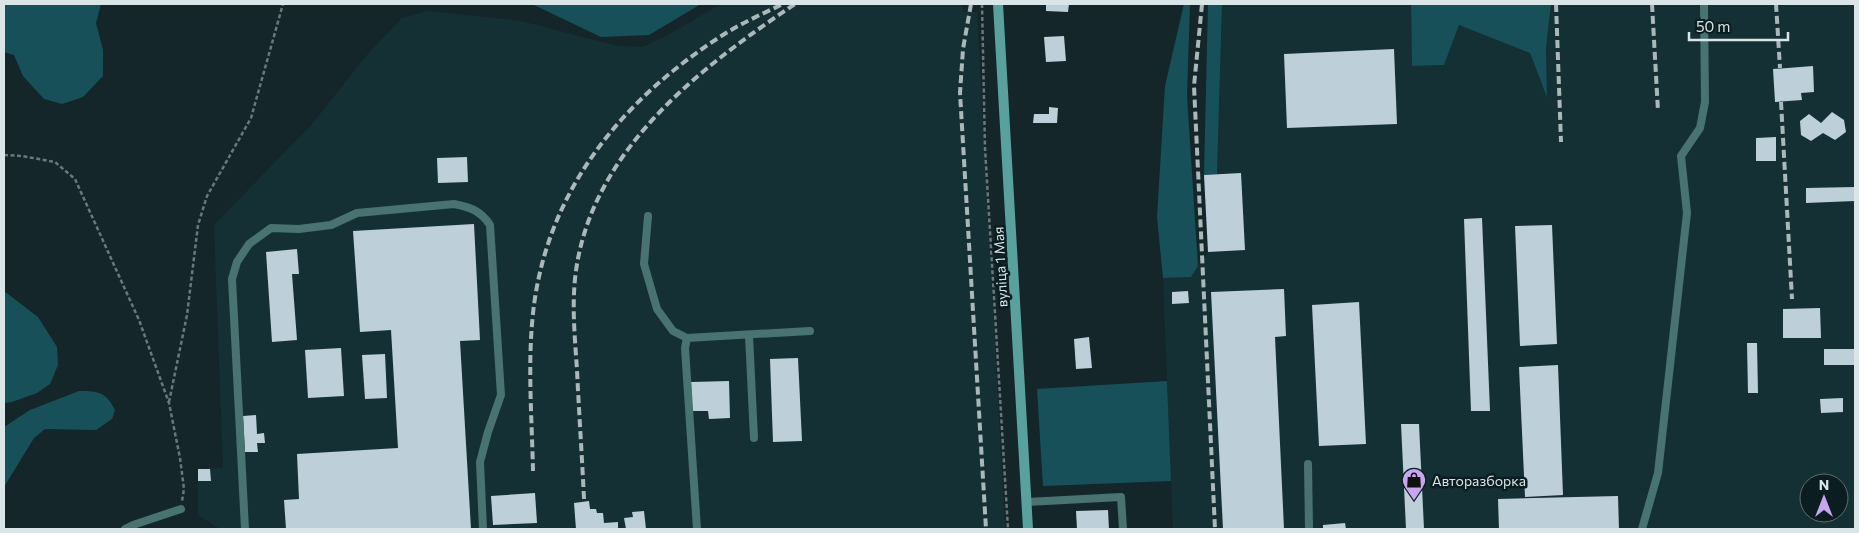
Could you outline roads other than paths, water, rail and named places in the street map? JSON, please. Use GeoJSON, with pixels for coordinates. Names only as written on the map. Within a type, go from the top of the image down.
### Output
{"type":"FeatureCollection","features":[{"type":"Feature","properties":{"kind":"street","name":"вуліца 1 Мая"},"geometry":{"type":"LineString","coordinates":[[998,4],[1028,529]]}},
{"type":"Feature","properties":{"kind":"lane"},"geometry":{"type":"LineString","coordinates":[[1642,529],[1658,473],[1687,213],[1681,156],[1700,128],[1706,102],[1704,4]]}},
{"type":"Feature","properties":{"kind":"lane"},"geometry":{"type":"LineString","coordinates":[[245,529],[232,278],[237,262],[249,244],[271,228],[300,229],[331,225],[357,213],[454,204],[470,207],[484,216],[490,225],[501,395],[480,462],[483,529]]}},
{"type":"Feature","properties":{"kind":"lane"},"geometry":{"type":"LineString","coordinates":[[648,216],[644,264],[657,309],[673,332],[687,338],[810,332]]}},
{"type":"Feature","properties":{"kind":"lane"},"geometry":{"type":"LineString","coordinates":[[749,335],[754,438]]}},
{"type":"Feature","properties":{"kind":"lane"},"geometry":{"type":"LineString","coordinates":[[687,338],[684,348],[697,529]]}},
{"type":"Feature","properties":{"kind":"lane"},"geometry":{"type":"LineString","coordinates":[[1308,464],[1310,529]]}},
{"type":"Feature","properties":{"kind":"lane"},"geometry":{"type":"LineString","coordinates":[[1027,502],[1121,497],[1123,529]]}},
{"type":"Feature","properties":{"kind":"lane"},"geometry":{"type":"LineString","coordinates":[[130,528],[180,509]]}},
{"type":"Feature","properties":{"kind":"railway"},"geometry":{"type":"LineString","coordinates":[[533,471],[530,379],[532,324],[539,277],[552,234],[570,193],[593,155],[621,121],[652,89],[688,59],[726,33],[783,4]]}},
{"type":"Feature","properties":{"kind":"railway"},"geometry":{"type":"LineString","coordinates":[[584,499],[574,324],[574,290],[584,234],[601,192],[625,154],[654,119],[686,86],[758,29],[795,4]]}},
{"type":"Feature","properties":{"kind":"railway"},"geometry":{"type":"LineString","coordinates":[[971,4],[963,49],[960,93],[986,529]]}},
{"type":"Feature","properties":{"kind":"railway"},"geometry":{"type":"LineString","coordinates":[[1202,4],[1194,86],[1215,529]]}},
{"type":"Feature","properties":{"kind":"railway"},"geometry":{"type":"LineString","coordinates":[[1556,4],[1561,142]]}},
{"type":"Feature","properties":{"kind":"railway"},"geometry":{"type":"LineString","coordinates":[[1652,4],[1658,111]]}},
{"type":"Feature","properties":{"kind":"railway"},"geometry":{"type":"LineString","coordinates":[[1776,4],[1780,68]]}},
{"type":"Feature","properties":{"kind":"railway"},"geometry":{"type":"LineString","coordinates":[[1781,102],[1792,299]]}},
{"type":"Feature","properties":{"kind":"place","name":"Авторазборка"},"geometry":{"type":"Point","coordinates":[1414,501]}}]}
